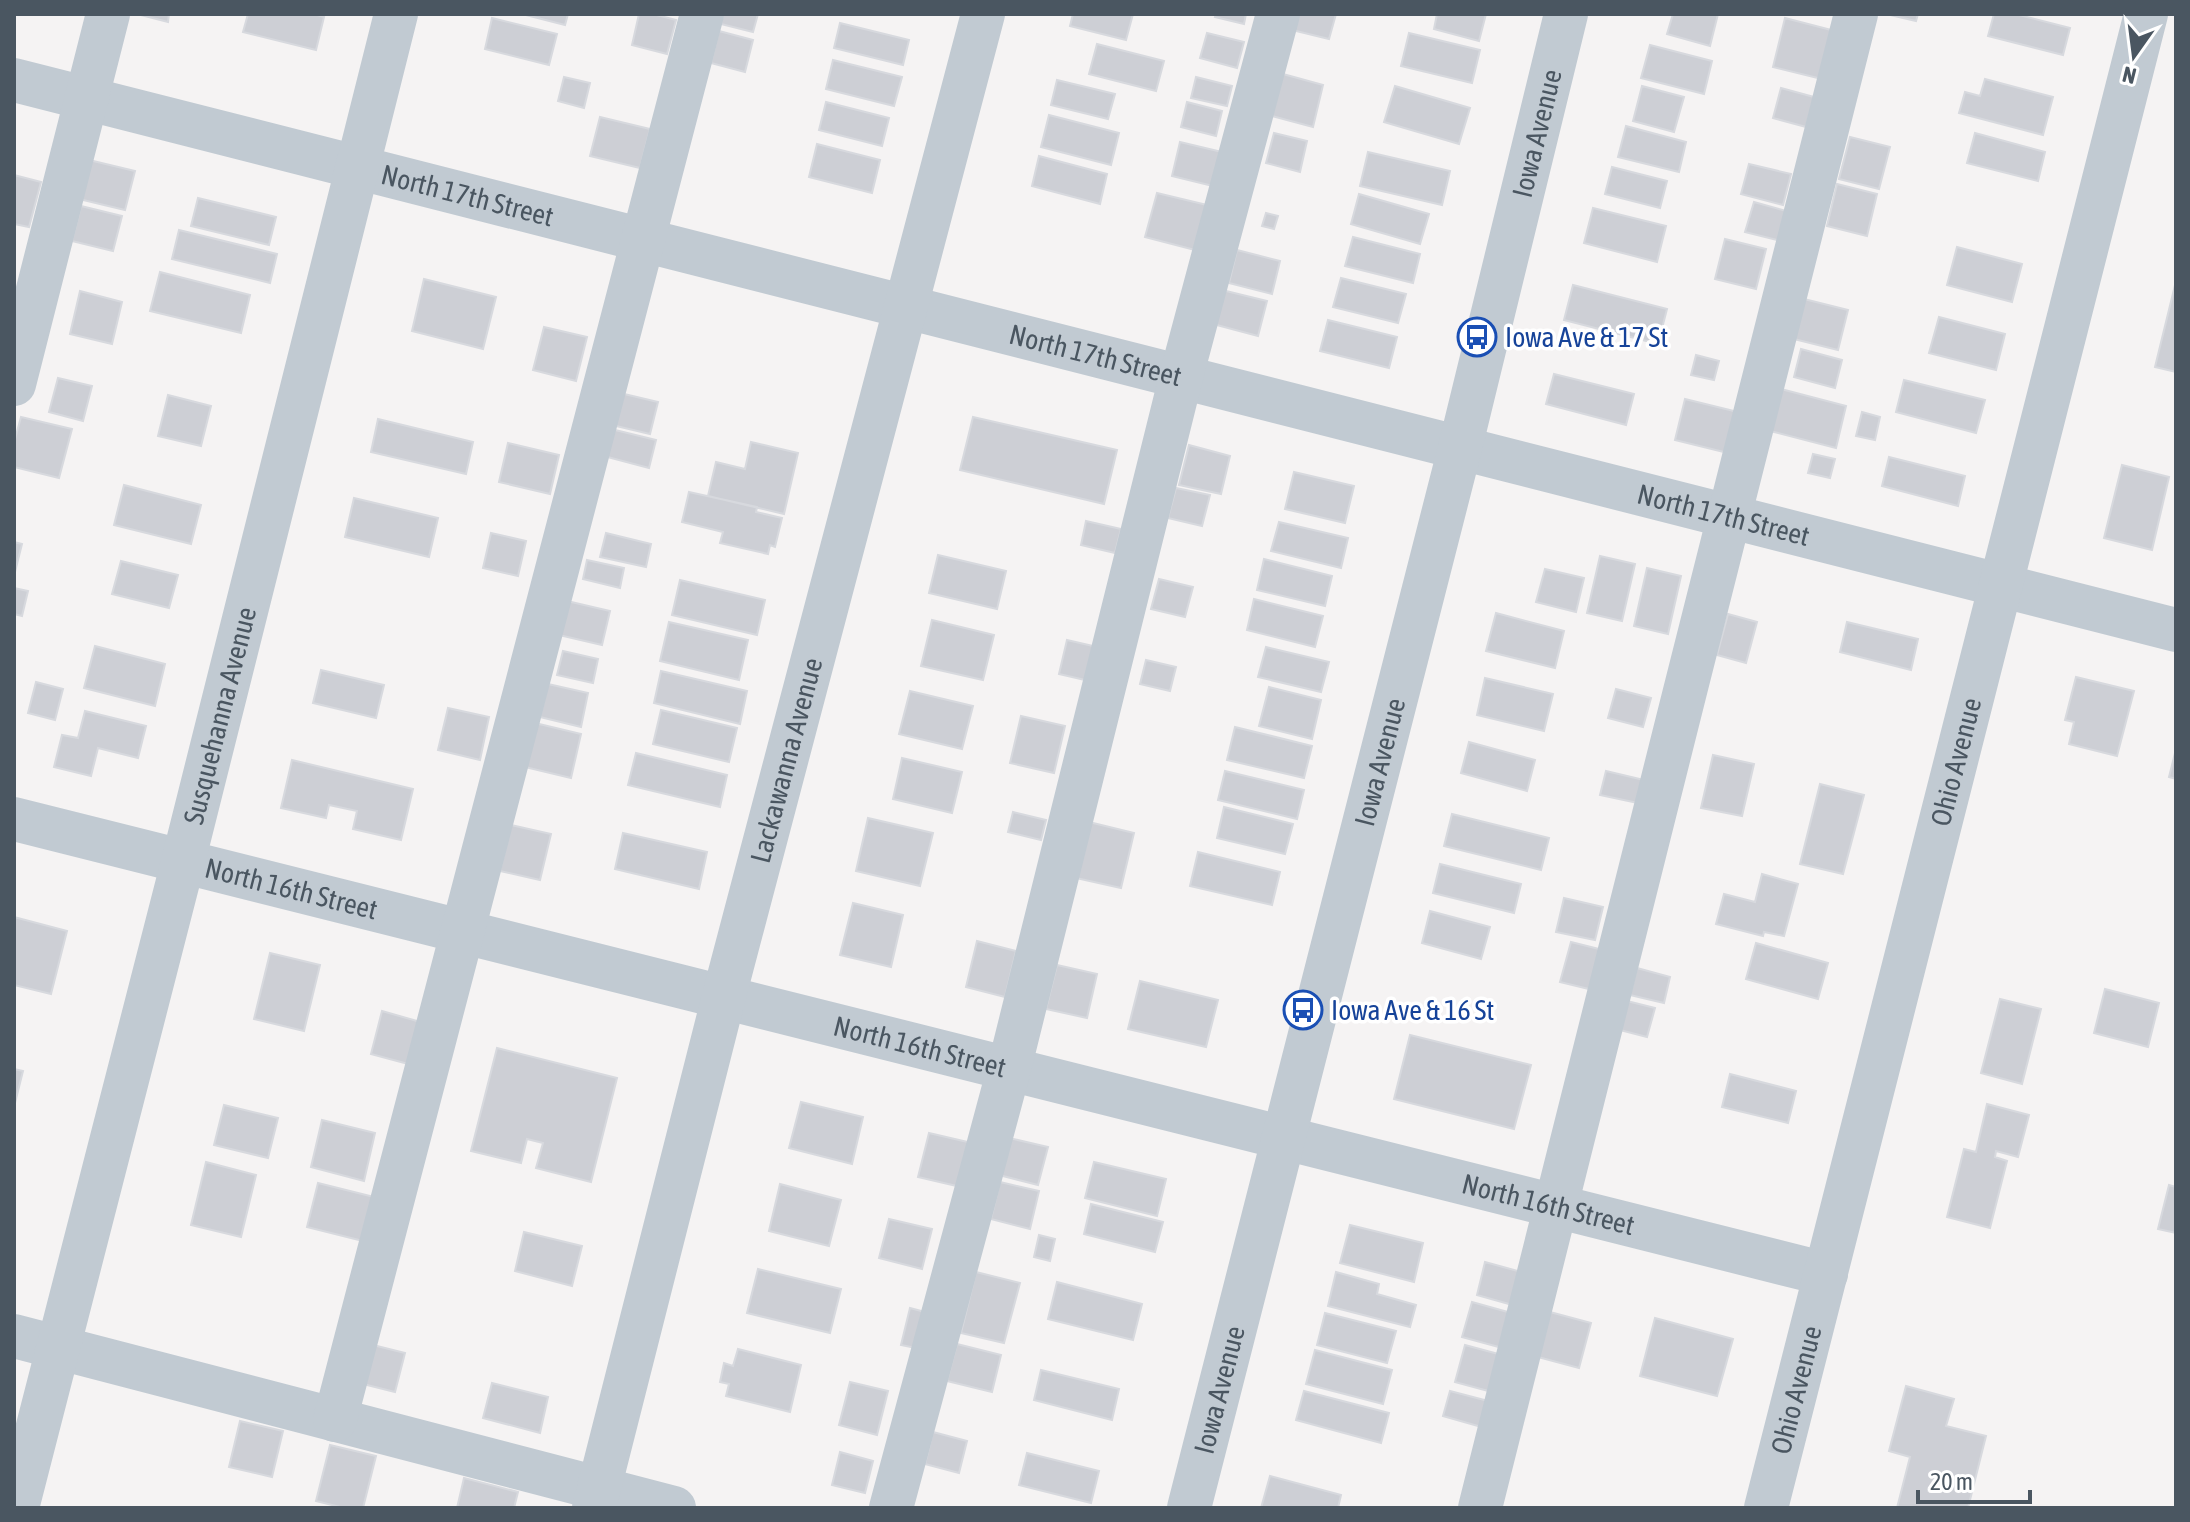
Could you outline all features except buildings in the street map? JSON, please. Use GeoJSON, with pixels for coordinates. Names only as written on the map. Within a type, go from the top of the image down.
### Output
{"type":"FeatureCollection","features":[{"type":"Feature","properties":{"kind":"street"},"geometry":{"type":"LineString","coordinates":[[14,384],[108,14]]}},
{"type":"Feature","properties":{"kind":"street","name":"Susquehanna Avenue"},"geometry":{"type":"LineString","coordinates":[[17,1508],[396,14]]}},
{"type":"Feature","properties":{"kind":"street"},"geometry":{"type":"LineString","coordinates":[[335,1420],[702,14]]}},
{"type":"Feature","properties":{"kind":"street","name":"Lackawanna Avenue"},"geometry":{"type":"LineString","coordinates":[[596,1498],[724,996],[983,14]]}},
{"type":"Feature","properties":{"kind":"street"},"geometry":{"type":"LineString","coordinates":[[891,1508],[1009,1069],[1181,377],[1278,14]]}},
{"type":"Feature","properties":{"kind":"street","name":"Iowa Avenue"},"geometry":{"type":"LineString","coordinates":[[1189,1508],[1460,448],[1566,14]]}},
{"type":"Feature","properties":{"kind":"street"},"geometry":{"type":"LineString","coordinates":[[1480,1508],[1727,516],[1856,14]]}},
{"type":"Feature","properties":{"kind":"street","name":"Ohio Avenue"},"geometry":{"type":"LineString","coordinates":[[1766,1508],[2146,14]]}},
{"type":"Feature","properties":{"kind":"street","name":"North 17th Street"},"geometry":{"type":"LineString","coordinates":[[14,80],[2176,630]]}},
{"type":"Feature","properties":{"kind":"street","name":"North 16th Street"},"geometry":{"type":"LineString","coordinates":[[14,819],[1826,1274]]}},
{"type":"Feature","properties":{"kind":"street"},"geometry":{"type":"LineString","coordinates":[[14,1336],[335,1420],[596,1498],[674,1508]]}},
{"type":"Feature","properties":{"kind":"place","name":"Iowa Ave & 17 St"},"geometry":{"type":"Point","coordinates":[1477,337]}},
{"type":"Feature","properties":{"kind":"place","name":"Iowa Ave & 16 St"},"geometry":{"type":"Point","coordinates":[1303,1010]}}]}
